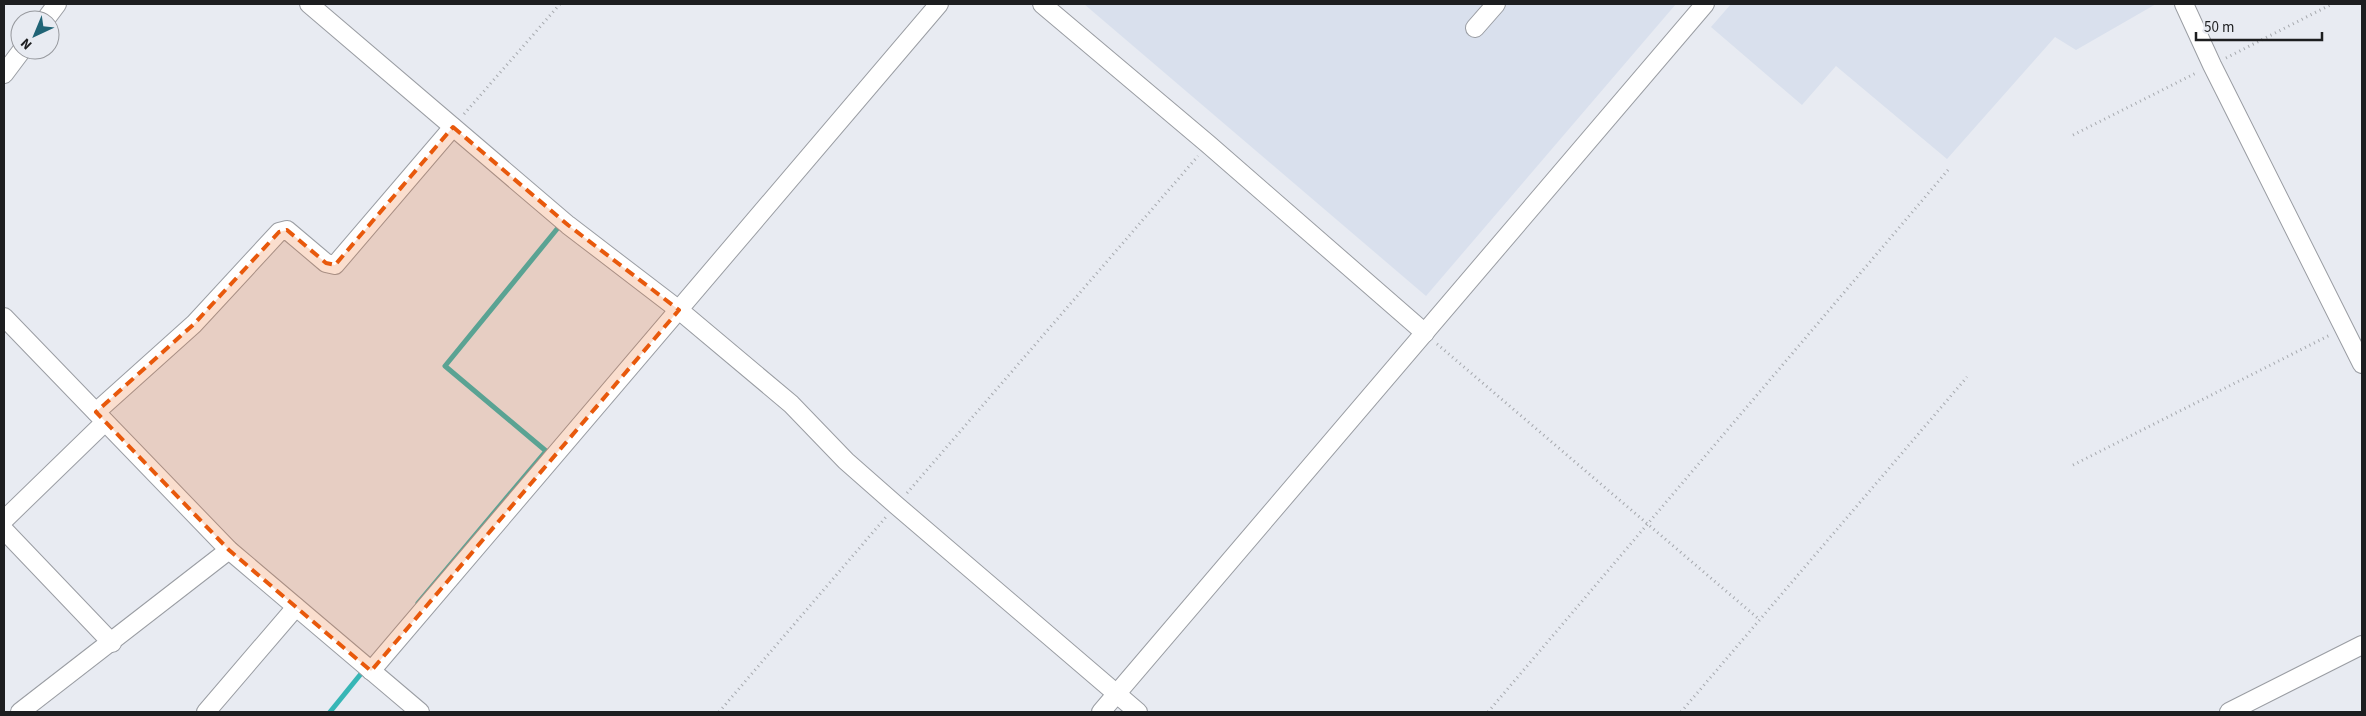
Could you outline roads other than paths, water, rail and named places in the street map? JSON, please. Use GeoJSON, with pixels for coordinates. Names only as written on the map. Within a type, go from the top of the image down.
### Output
{"type":"FeatureCollection","features":[{"type":"Feature","properties":{"kind":"street"},"geometry":{"type":"LineString","coordinates":[[310,4],[568,225],[683,313],[791,404],[846,461],[896,506],[1138,712]]}},
{"type":"Feature","properties":{"kind":"street"},"geometry":{"type":"LineString","coordinates":[[371,671],[683,313],[939,4]]}},
{"type":"Feature","properties":{"kind":"street"},"geometry":{"type":"LineString","coordinates":[[1042,4],[1208,144],[1425,333]]}},
{"type":"Feature","properties":{"kind":"street"},"geometry":{"type":"LineString","coordinates":[[1475,28],[1496,4]]}},
{"type":"Feature","properties":{"kind":"street"},"geometry":{"type":"LineString","coordinates":[[1101,712],[1705,4]]}},
{"type":"Feature","properties":{"kind":"street"},"geometry":{"type":"LineString","coordinates":[[2184,4],[2212,65],[2362,364]]}},
{"type":"Feature","properties":{"kind":"street"},"geometry":{"type":"LineString","coordinates":[[4,74],[14,60]]}},
{"type":"Feature","properties":{"kind":"street"},"geometry":{"type":"LineString","coordinates":[[4,520],[100,417],[194,324],[279,232],[287,230],[326,263],[335,266],[453,127]]}},
{"type":"Feature","properties":{"kind":"street"},"geometry":{"type":"LineString","coordinates":[[4,317],[229,550],[420,712]]}},
{"type":"Feature","properties":{"kind":"street"},"geometry":{"type":"LineString","coordinates":[[4,530],[112,643]]}},
{"type":"Feature","properties":{"kind":"street"},"geometry":{"type":"LineString","coordinates":[[20,712],[112,643],[229,550]]}},
{"type":"Feature","properties":{"kind":"street"},"geometry":{"type":"LineString","coordinates":[[206,712],[296,607]]}},
{"type":"Feature","properties":{"kind":"street"},"geometry":{"type":"LineString","coordinates":[[2229,712],[2362,645]]}},
{"type":"Feature","properties":{"kind":"waterway"},"geometry":{"type":"LineString","coordinates":[[418,603],[546,451],[445,366],[557,229]]}},
{"type":"Feature","properties":{"kind":"waterway"},"geometry":{"type":"LineString","coordinates":[[330,712],[364,670]]}}]}
